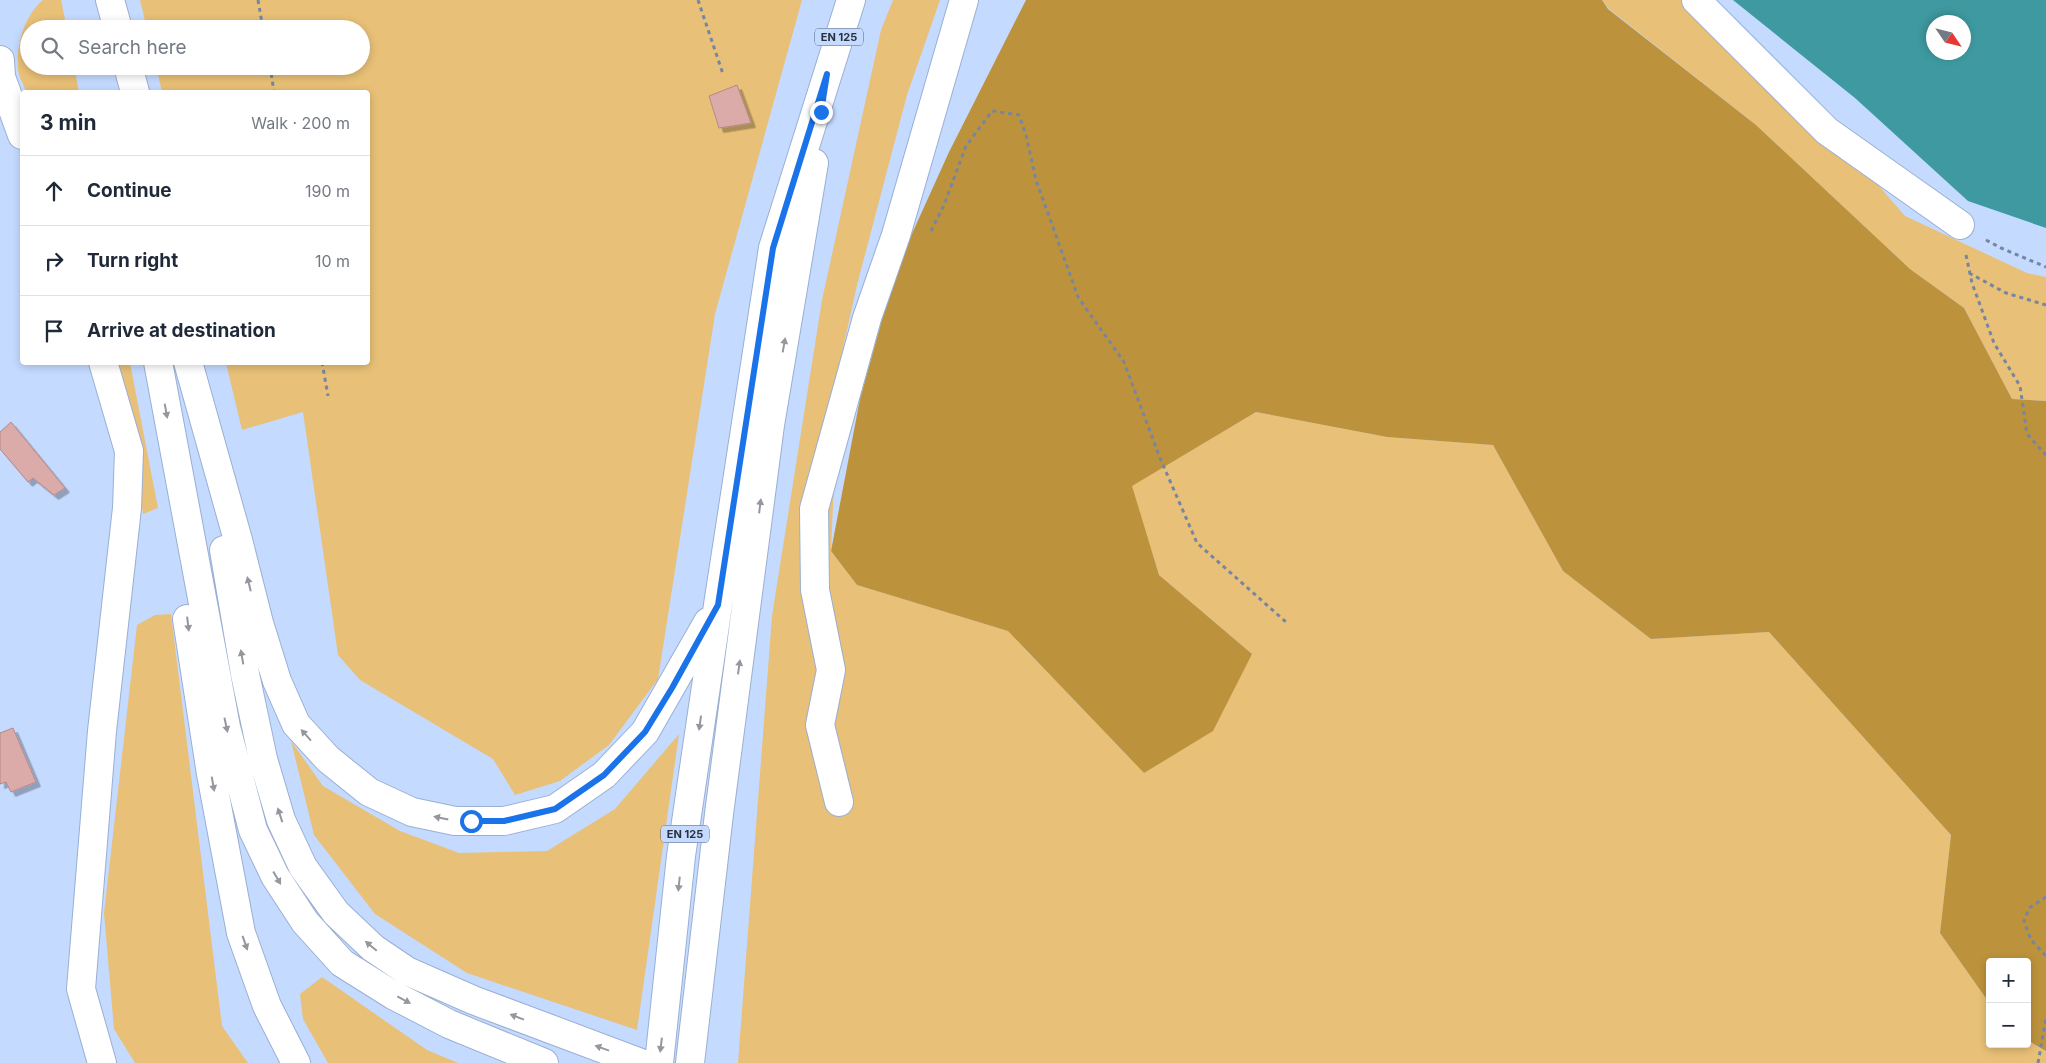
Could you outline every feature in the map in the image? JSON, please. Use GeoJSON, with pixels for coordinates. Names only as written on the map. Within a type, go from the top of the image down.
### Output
{"type":"FeatureCollection","features":[{"type":"Feature","properties":{"kind":"main road","name":"EN 125"},"geometry":{"type":"LineString","coordinates":[[659,1063],[682,856],[718,605],[773,248],[851,0]]}},
{"type":"Feature","properties":{"kind":"main road"},"geometry":{"type":"LineString","coordinates":[[839,802],[820,725],[831,670],[815,590],[814,508],[867,318],[896,235],[964,0]]}},
{"type":"Feature","properties":{"kind":"main road"},"geometry":{"type":"LineString","coordinates":[[1696,0],[1827,131],[1960,224]]}},
{"type":"Feature","properties":{"kind":"main road"},"geometry":{"type":"LineString","coordinates":[[0,60],[1,77],[20,129]]}},
{"type":"Feature","properties":{"kind":"main road","name":"EN 125"},"geometry":{"type":"LineString","coordinates":[[690,1063],[733,707],[770,425],[801,244],[827,74]]}},
{"type":"Feature","properties":{"kind":"main road"},"geometry":{"type":"LineString","coordinates":[[119,75],[122,90]]}},
{"type":"Feature","properties":{"kind":"main road"},"geometry":{"type":"LineString","coordinates":[[130,75],[134,90]]}},
{"type":"Feature","properties":{"kind":"main road"},"geometry":{"type":"LineString","coordinates":[[102,1063],[82,989],[102,731],[127,508],[129,450],[104,365]]}},
{"type":"Feature","properties":{"kind":"main road"},"geometry":{"type":"LineString","coordinates":[[159,365],[226,727],[254,830],[275,876],[305,922],[342,963],[393,994],[449,1024],[544,1063]]}},
{"type":"Feature","properties":{"kind":"main road"},"geometry":{"type":"LineString","coordinates":[[189,365],[238,540],[259,623],[277,681],[296,724],[328,759],[369,792],[412,812],[455,821],[504,821],[555,809],[604,775],[645,732],[718,605]]}},
{"type":"Feature","properties":{"kind":"main road"},"geometry":{"type":"LineString","coordinates":[[189,365],[208,455],[245,674],[263,759],[281,820],[303,867],[336,913],[373,948],[407,971],[473,1000],[641,1063]]}},
{"type":"Feature","properties":{"kind":"main road"},"geometry":{"type":"LineString","coordinates":[[178,470],[181,554],[188,626],[211,774],[241,933],[267,1006],[296,1063]]}},
{"type":"Feature","properties":{"kind":"main road"},"geometry":{"type":"LineString","coordinates":[[709,1063],[733,707]]}},
{"type":"Feature","properties":{"kind":"path"},"geometry":{"type":"LineString","coordinates":[[258,0],[261,20]]}},
{"type":"Feature","properties":{"kind":"path"},"geometry":{"type":"LineString","coordinates":[[698,0],[723,74]]}},
{"type":"Feature","properties":{"kind":"path"},"geometry":{"type":"LineString","coordinates":[[271,75],[274,90]]}},
{"type":"Feature","properties":{"kind":"path"},"geometry":{"type":"LineString","coordinates":[[896,235],[928,236],[944,205],[966,146],[992,111],[1018,115],[1026,135],[1036,180],[1078,297],[1124,362],[1160,458],[1197,543],[1286,622]]}},
{"type":"Feature","properties":{"kind":"path"},"geometry":{"type":"LineString","coordinates":[[1960,224],[2001,248],[2046,267]]}},
{"type":"Feature","properties":{"kind":"path"},"geometry":{"type":"LineString","coordinates":[[1960,224],[1970,273],[1994,343],[2020,386],[2027,434],[2046,455]]}},
{"type":"Feature","properties":{"kind":"path"},"geometry":{"type":"LineString","coordinates":[[1970,273],[2006,293],[2046,305]]}},
{"type":"Feature","properties":{"kind":"path"},"geometry":{"type":"LineString","coordinates":[[323,365],[328,396]]}},
{"type":"Feature","properties":{"kind":"path"},"geometry":{"type":"LineString","coordinates":[[2046,897],[2029,908],[2024,921],[2031,940],[2046,956]]}},
{"type":"Feature","properties":{"kind":"path"},"geometry":{"type":"LineString","coordinates":[[2038,1063],[2046,1018]]}},
{"type":"Feature","properties":{"kind":"shaded area"},"geometry":{"type":"Polygon","coordinates":[[[43,0],[61,0],[65,20],[28,20],[43,0]]]}},
{"type":"Feature","properties":{"kind":"shaded area"},"geometry":{"type":"Polygon","coordinates":[[[140,0],[802,0],[715,314],[658,679],[609,745],[560,781],[515,795],[493,759],[360,680],[338,655],[303,412],[242,430],[226,365],[370,365],[370,90],[162,90],[158,75],[370,75],[370,20],[145,20],[140,0]]]}},
{"type":"Feature","properties":{"kind":"shaded area"},"geometry":{"type":"Polygon","coordinates":[[[893,0],[940,0],[907,95],[857,285],[839,366],[831,551],[857,585],[1008,631],[1144,773],[1252,654],[1159,575],[1131,486],[1256,412],[1387,437],[1493,445],[1563,571],[1651,639],[1769,632],[1951,835],[1940,933],[1986,998],[1986,1048],[2031,1048],[2031,1042],[2046,1051],[2046,1063],[738,1063],[772,616],[822,300],[881,30],[893,0]]]}},
{"type":"Feature","properties":{"kind":"shaded area"},"geometry":{"type":"Polygon","coordinates":[[[1026,0],[1602,0],[1608,9],[1756,125],[1910,269],[1964,308],[2012,399],[2046,401],[2046,1051],[2031,1042],[2031,958],[1986,958],[1986,998],[1940,933],[1951,835],[1769,632],[1651,639],[1563,571],[1493,445],[1387,437],[1256,412],[1132,486],[1159,575],[1252,654],[1213,731],[1144,773],[1008,631],[857,585],[831,551],[860,399],[896,269],[949,152],[1026,0]]]}},
{"type":"Feature","properties":{"kind":"shaded area"},"geometry":{"type":"Polygon","coordinates":[[[1602,0],[1683,0],[1852,155],[1905,216],[2027,273],[2046,277],[2046,401],[2012,399],[1964,308],[1910,269],[1756,125],[1608,8],[1602,0]]]}},
{"type":"Feature","properties":{"kind":"shaded area"},"geometry":{"type":"Polygon","coordinates":[[[1733,0],[2046,0],[2046,228],[1968,201],[1855,98],[1733,0]]]}},
{"type":"Feature","properties":{"kind":"shaded area"},"geometry":{"type":"Polygon","coordinates":[[[20,41],[20,75],[76,75],[79,90],[25,90],[18,70],[20,41]]]}},
{"type":"Feature","properties":{"kind":"shaded area"},"geometry":{"type":"Polygon","coordinates":[[[114,365],[130,365],[158,508],[143,514],[131,419],[114,365]]]}},
{"type":"Feature","properties":{"kind":"shaded area"},"geometry":{"type":"Polygon","coordinates":[[[171,614],[222,1026],[248,1063],[135,1063],[114,1029],[104,913],[137,625],[155,615],[171,614]]]}},
{"type":"Feature","properties":{"kind":"shaded area"},"geometry":{"type":"Polygon","coordinates":[[[679,734],[637,1030],[467,973],[375,914],[314,835],[291,741],[323,786],[400,831],[459,853],[547,851],[615,809],[679,734]]]}},
{"type":"Feature","properties":{"kind":"shaded area"},"geometry":{"type":"Polygon","coordinates":[[[322,977],[427,1050],[458,1063],[328,1063],[303,1019],[300,994],[322,977]]]}},
{"type":"Feature","properties":{"kind":"building"},"geometry":{"type":"Polygon","coordinates":[[[737,85],[751,123],[719,128],[709,96],[737,85]]]}},
{"type":"Feature","properties":{"kind":"building"},"geometry":{"type":"Polygon","coordinates":[[[11,422],[65,488],[54,495],[33,478],[28,482],[0,449],[0,432],[11,422]]]}},
{"type":"Feature","properties":{"kind":"building"},"geometry":{"type":"Polygon","coordinates":[[[13,728],[36,782],[11,792],[6,782],[0,784],[0,733],[13,728]]]}},
{"type":"Feature","properties":{"kind":"route"},"geometry":{"type":"LineString","coordinates":[[471,821],[504,821],[555,809],[604,775],[645,732],[718,605],[773,248],[827,74],[821,112]]}}]}
